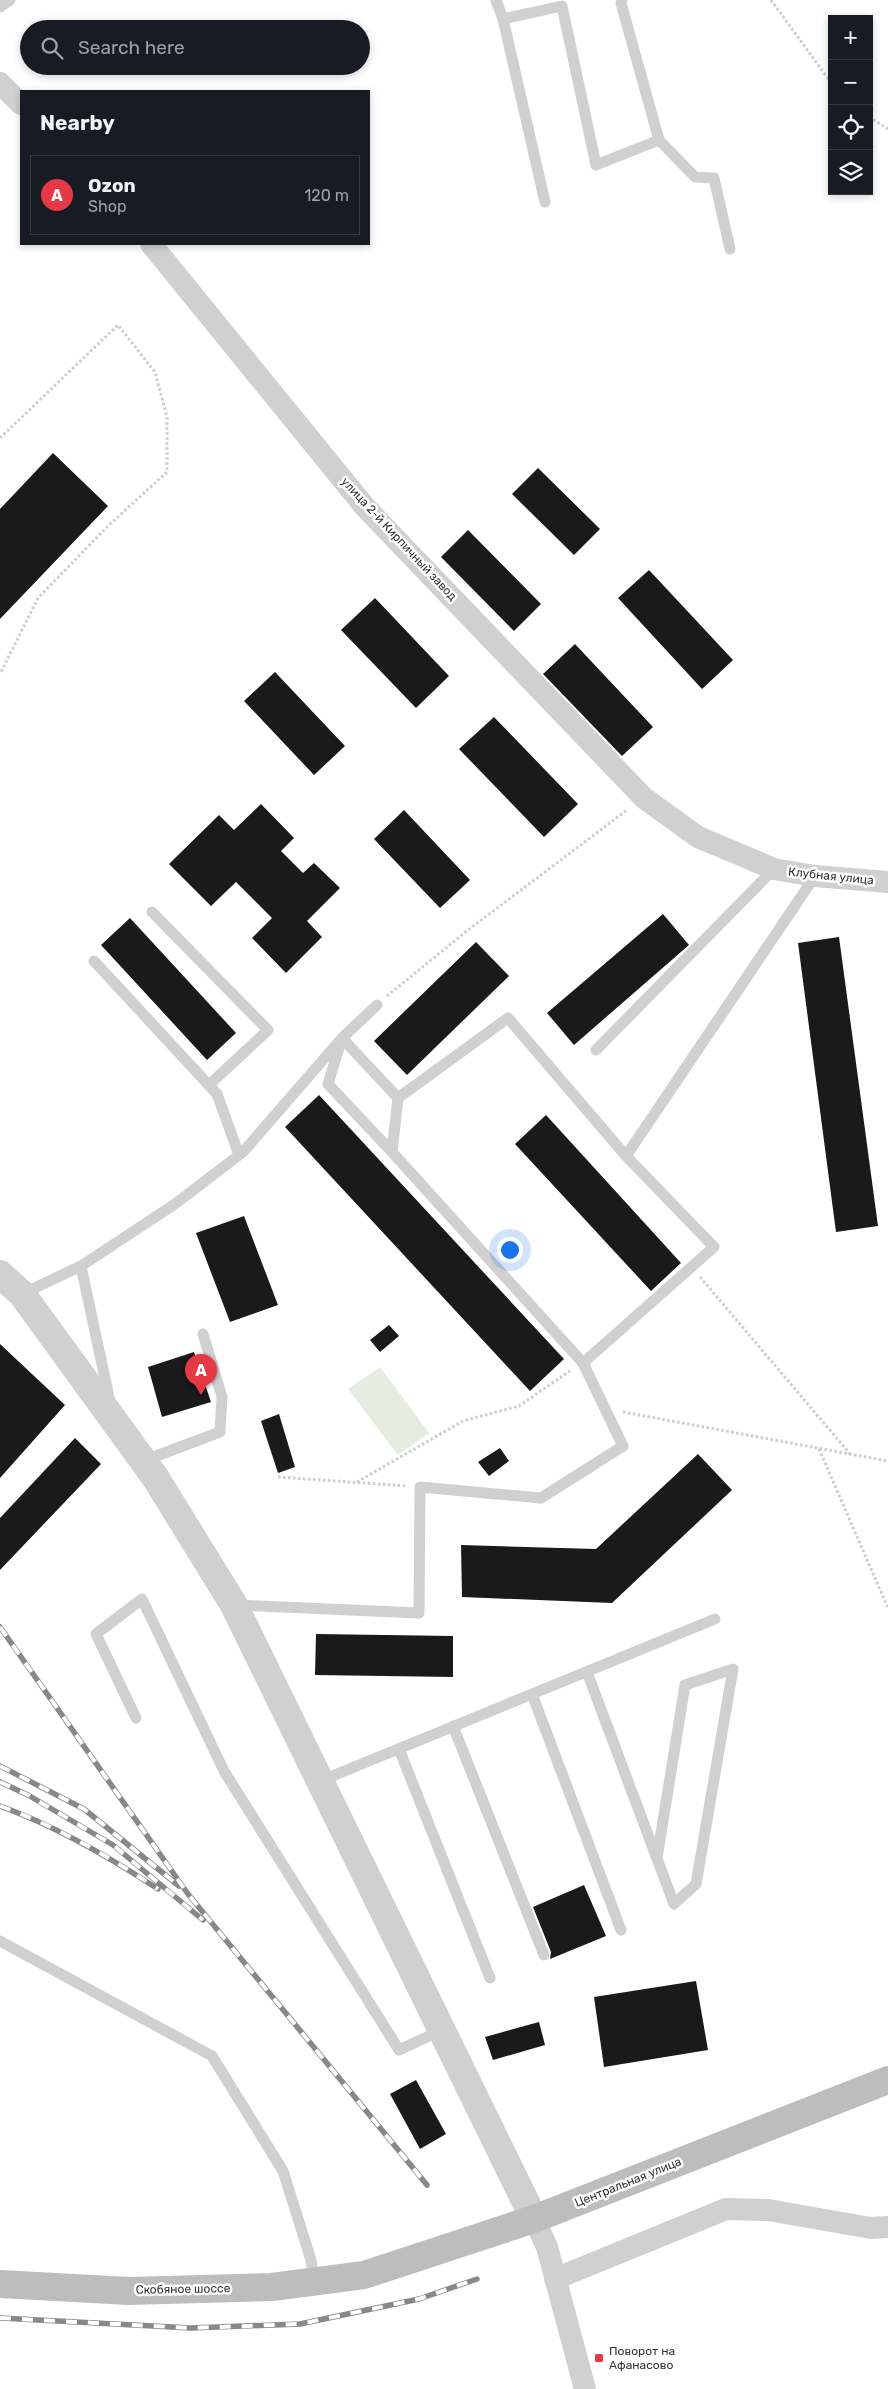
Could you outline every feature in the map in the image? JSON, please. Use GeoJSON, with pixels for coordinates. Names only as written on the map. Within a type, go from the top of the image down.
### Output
{"type":"FeatureCollection","features":[{"type":"Feature","properties":{"kind":"main road","name":"Центральная улица"},"geometry":{"type":"LineString","coordinates":[[364,2275],[534,2219],[888,2080]]}},
{"type":"Feature","properties":{"kind":"main road","name":"Скобяное шоссе"},"geometry":{"type":"LineString","coordinates":[[0,2284],[129,2291],[272,2287],[364,2275]]}},
{"type":"Feature","properties":{"kind":"street"},"geometry":{"type":"LineString","coordinates":[[0,83],[20,103]]}},
{"type":"Feature","properties":{"kind":"street","name":"улица 2-й Кирпичный завод"},"geometry":{"type":"LineString","coordinates":[[151,245],[365,507],[644,798]]}},
{"type":"Feature","properties":{"kind":"street","name":"Клубная улица"},"geometry":{"type":"LineString","coordinates":[[644,798],[698,837],[774,869],[815,876],[888,882]]}},
{"type":"Feature","properties":{"kind":"street"},"geometry":{"type":"LineString","coordinates":[[0,1274],[22,1294],[114,1420],[143,1461],[234,1604],[547,2247],[585,2389]]}},
{"type":"Feature","properties":{"kind":"street"},"geometry":{"type":"LineString","coordinates":[[555,2279],[726,2209],[768,2210],[871,2228],[888,2227]]}},
{"type":"Feature","properties":{"kind":"lane"},"geometry":{"type":"LineString","coordinates":[[0,7],[10,0]]}},
{"type":"Feature","properties":{"kind":"lane"},"geometry":{"type":"LineString","coordinates":[[496,0],[503,19],[546,202]]}},
{"type":"Feature","properties":{"kind":"lane"},"geometry":{"type":"LineString","coordinates":[[622,0],[621,3],[659,140],[695,177],[714,178],[730,249]]}},
{"type":"Feature","properties":{"kind":"lane"},"geometry":{"type":"LineString","coordinates":[[503,19],[562,6],[596,165],[659,140]]}},
{"type":"Feature","properties":{"kind":"lane"},"geometry":{"type":"LineString","coordinates":[[596,1050],[774,869]]}},
{"type":"Feature","properties":{"kind":"lane"},"geometry":{"type":"LineString","coordinates":[[626,1156],[815,876]]}},
{"type":"Feature","properties":{"kind":"lane"},"geometry":{"type":"LineString","coordinates":[[152,912],[268,1030],[209,1085]]}},
{"type":"Feature","properties":{"kind":"lane"},"geometry":{"type":"LineString","coordinates":[[94,961],[218,1094],[239,1154]]}},
{"type":"Feature","properties":{"kind":"lane"},"geometry":{"type":"LineString","coordinates":[[22,1294],[81,1266],[175,1204],[239,1154],[342,1038],[377,1005]]}},
{"type":"Feature","properties":{"kind":"lane"},"geometry":{"type":"LineString","coordinates":[[392,1152],[398,1098],[508,1018],[626,1156],[714,1247],[583,1363]]}},
{"type":"Feature","properties":{"kind":"lane"},"geometry":{"type":"LineString","coordinates":[[342,1038],[398,1098]]}},
{"type":"Feature","properties":{"kind":"lane"},"geometry":{"type":"LineString","coordinates":[[234,1604],[419,1613],[420,1487],[541,1498],[623,1446],[583,1363],[328,1084],[342,1038]]}},
{"type":"Feature","properties":{"kind":"lane"},"geometry":{"type":"LineString","coordinates":[[81,1266],[114,1420]]}},
{"type":"Feature","properties":{"kind":"lane"},"geometry":{"type":"LineString","coordinates":[[143,1461],[220,1432],[222,1397],[202,1334]]}},
{"type":"Feature","properties":{"kind":"lane"},"geometry":{"type":"LineString","coordinates":[[136,1718],[96,1634],[142,1598],[224,1771],[400,2050],[442,2030]]}},
{"type":"Feature","properties":{"kind":"lane"},"geometry":{"type":"LineString","coordinates":[[320,1781],[715,1619]]}},
{"type":"Feature","properties":{"kind":"lane"},"geometry":{"type":"LineString","coordinates":[[587,1672],[674,1904],[696,1884],[734,1669],[685,1685],[657,1858]]}},
{"type":"Feature","properties":{"kind":"lane"},"geometry":{"type":"LineString","coordinates":[[532,1694],[621,1930]]}},
{"type":"Feature","properties":{"kind":"lane"},"geometry":{"type":"LineString","coordinates":[[454,1726],[544,1955]]}},
{"type":"Feature","properties":{"kind":"lane"},"geometry":{"type":"LineString","coordinates":[[399,1749],[490,1978]]}},
{"type":"Feature","properties":{"kind":"lane"},"geometry":{"type":"LineString","coordinates":[[0,1941],[212,2056],[283,2171],[311,2260],[314,2282]]}},
{"type":"Feature","properties":{"kind":"path"},"geometry":{"type":"LineString","coordinates":[[771,0],[828,78]]}},
{"type":"Feature","properties":{"kind":"path"},"geometry":{"type":"LineString","coordinates":[[873,120],[888,129]]}},
{"type":"Feature","properties":{"kind":"path"},"geometry":{"type":"LineString","coordinates":[[0,438],[118,325],[155,372],[167,417],[167,472],[108,526],[38,598],[0,674]]}},
{"type":"Feature","properties":{"kind":"path"},"geometry":{"type":"LineString","coordinates":[[377,1005],[468,930],[644,798]]}},
{"type":"Feature","properties":{"kind":"path"},"geometry":{"type":"LineString","coordinates":[[692,1267],[851,1455]]}},
{"type":"Feature","properties":{"kind":"path"},"geometry":{"type":"LineString","coordinates":[[357,1482],[463,1421],[519,1406],[583,1363]]}},
{"type":"Feature","properties":{"kind":"path"},"geometry":{"type":"LineString","coordinates":[[604,1408],[888,1461]]}},
{"type":"Feature","properties":{"kind":"path"},"geometry":{"type":"LineString","coordinates":[[819,1449],[888,1608]]}},
{"type":"Feature","properties":{"kind":"path"},"geometry":{"type":"LineString","coordinates":[[278,1477],[420,1487]]}},
{"type":"Feature","properties":{"kind":"shaded area"},"geometry":{"type":"Polygon","coordinates":[[[380,1367],[429,1433],[398,1455],[348,1389],[380,1367]]]}},
{"type":"Feature","properties":{"kind":"building"},"geometry":{"type":"Polygon","coordinates":[[[53,453],[108,506],[0,619],[0,509],[53,453]]]}},
{"type":"Feature","properties":{"kind":"building"},"geometry":{"type":"Polygon","coordinates":[[[538,468],[600,529],[574,555],[512,494],[538,468]]]}},
{"type":"Feature","properties":{"kind":"building"},"geometry":{"type":"Polygon","coordinates":[[[468,530],[541,604],[514,631],[441,557],[468,530]]]}},
{"type":"Feature","properties":{"kind":"building"},"geometry":{"type":"Polygon","coordinates":[[[649,570],[733,660],[702,689],[618,598],[649,570]]]}},
{"type":"Feature","properties":{"kind":"building"},"geometry":{"type":"Polygon","coordinates":[[[375,598],[449,676],[416,708],[341,630],[375,598]]]}},
{"type":"Feature","properties":{"kind":"building"},"geometry":{"type":"Polygon","coordinates":[[[575,644],[653,727],[622,756],[543,674],[575,644]]]}},
{"type":"Feature","properties":{"kind":"building"},"geometry":{"type":"Polygon","coordinates":[[[275,672],[345,746],[314,775],[244,701],[275,672]]]}},
{"type":"Feature","properties":{"kind":"building"},"geometry":{"type":"Polygon","coordinates":[[[494,717],[578,804],[544,837],[459,749],[494,717]]]}},
{"type":"Feature","properties":{"kind":"building"},"geometry":{"type":"Polygon","coordinates":[[[261,804],[294,838],[281,851],[303,873],[314,863],[340,888],[307,921],[322,937],[286,973],[252,938],[272,918],[236,882],[211,906],[169,864],[219,815],[234,830],[261,804]]]}},
{"type":"Feature","properties":{"kind":"building"},"geometry":{"type":"Polygon","coordinates":[[[404,810],[470,880],[440,908],[374,839],[404,810]]]}},
{"type":"Feature","properties":{"kind":"building"},"geometry":{"type":"Polygon","coordinates":[[[663,914],[689,945],[574,1045],[547,1013],[663,914]]]}},
{"type":"Feature","properties":{"kind":"building"},"geometry":{"type":"Polygon","coordinates":[[[130,918],[236,1033],[207,1060],[101,945],[130,918]]]}},
{"type":"Feature","properties":{"kind":"building"},"geometry":{"type":"Polygon","coordinates":[[[839,937],[878,1226],[836,1232],[798,943],[839,937]]]}},
{"type":"Feature","properties":{"kind":"building"},"geometry":{"type":"Polygon","coordinates":[[[476,942],[509,976],[407,1075],[374,1041],[476,942]]]}},
{"type":"Feature","properties":{"kind":"building"},"geometry":{"type":"Polygon","coordinates":[[[319,1095],[564,1359],[530,1391],[285,1127],[319,1095]]]}},
{"type":"Feature","properties":{"kind":"building"},"geometry":{"type":"Polygon","coordinates":[[[546,1115],[681,1263],[651,1291],[515,1144],[546,1115]]]}},
{"type":"Feature","properties":{"kind":"building"},"geometry":{"type":"Polygon","coordinates":[[[244,1216],[278,1305],[230,1322],[196,1233],[244,1216]]]}},
{"type":"Feature","properties":{"kind":"building"},"geometry":{"type":"Polygon","coordinates":[[[389,1325],[399,1336],[380,1352],[370,1340],[389,1325]]]}},
{"type":"Feature","properties":{"kind":"building"},"geometry":{"type":"Polygon","coordinates":[[[0,1344],[65,1405],[0,1478],[0,1344]]]}},
{"type":"Feature","properties":{"kind":"building"},"geometry":{"type":"Polygon","coordinates":[[[194,1352],[211,1402],[162,1417],[148,1367],[194,1352]]]}},
{"type":"Feature","properties":{"kind":"building"},"geometry":{"type":"Polygon","coordinates":[[[279,1414],[295,1467],[278,1473],[261,1421],[279,1414]]]}},
{"type":"Feature","properties":{"kind":"building"},"geometry":{"type":"Polygon","coordinates":[[[75,1438],[101,1464],[0,1570],[0,1518],[75,1438]]]}},
{"type":"Feature","properties":{"kind":"building"},"geometry":{"type":"Polygon","coordinates":[[[500,1448],[509,1461],[489,1476],[478,1462],[500,1448]]]}},
{"type":"Feature","properties":{"kind":"building"},"geometry":{"type":"Polygon","coordinates":[[[698,1454],[732,1490],[612,1603],[462,1597],[461,1545],[596,1549],[698,1454]]]}},
{"type":"Feature","properties":{"kind":"building"},"geometry":{"type":"Polygon","coordinates":[[[316,1634],[453,1636],[453,1677],[315,1675],[316,1634]]]}},
{"type":"Feature","properties":{"kind":"building"},"geometry":{"type":"Polygon","coordinates":[[[584,1885],[606,1936],[550,1959],[551,1952],[533,1907],[584,1885]]]}},
{"type":"Feature","properties":{"kind":"building"},"geometry":{"type":"Polygon","coordinates":[[[696,1981],[708,2050],[604,2067],[594,1997],[696,1981]]]}},
{"type":"Feature","properties":{"kind":"building"},"geometry":{"type":"Polygon","coordinates":[[[539,2022],[545,2045],[493,2060],[485,2037],[539,2022]]]}},
{"type":"Feature","properties":{"kind":"building"},"geometry":{"type":"Polygon","coordinates":[[[416,2080],[446,2134],[420,2149],[390,2094],[416,2080]]]}},
{"type":"Feature","properties":{"kind":"railway"},"geometry":{"type":"LineString","coordinates":[[0,1627],[188,1894],[427,2185]]}},
{"type":"Feature","properties":{"kind":"railway"},"geometry":{"type":"LineString","coordinates":[[0,1766],[84,1809],[179,1886]]}},
{"type":"Feature","properties":{"kind":"railway"},"geometry":{"type":"LineString","coordinates":[[0,1782],[28,1795],[113,1845],[203,1920]]}},
{"type":"Feature","properties":{"kind":"railway"},"geometry":{"type":"LineString","coordinates":[[0,1806],[61,1832],[158,1889]]}},
{"type":"Feature","properties":{"kind":"railway"},"geometry":{"type":"LineString","coordinates":[[0,2318],[191,2328],[300,2324],[419,2299],[477,2279]]}},
{"type":"Feature","properties":{"kind":"place","name":"Ozon"},"geometry":{"type":"Point","coordinates":[201,1395]}},
{"type":"Feature","properties":{"kind":"place","name":"Поворот на Афанасово"},"geometry":{"type":"Point","coordinates":[599,2358]}}]}
